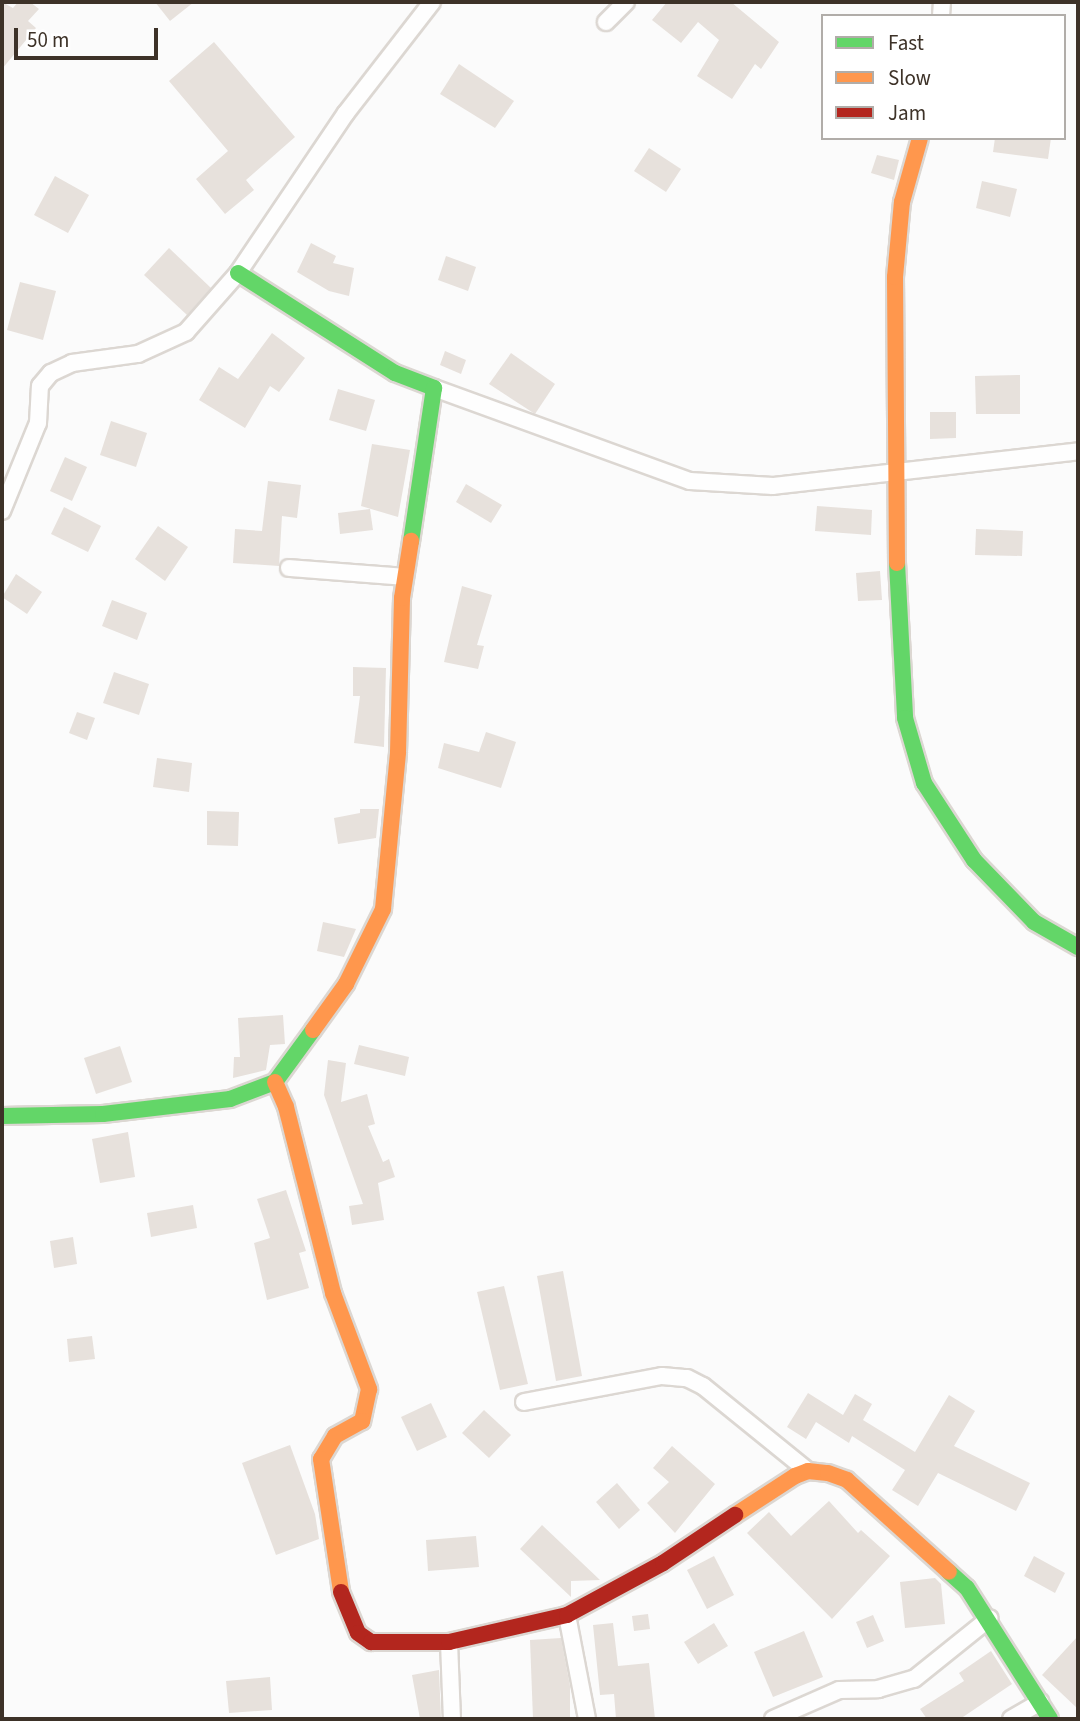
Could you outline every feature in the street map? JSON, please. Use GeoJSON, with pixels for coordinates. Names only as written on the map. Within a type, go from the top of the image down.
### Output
{"type":"FeatureCollection","features":[{"type":"Feature","properties":{"kind":"street"},"geometry":{"type":"LineString","coordinates":[[2,511],[38,423],[40,386],[51,373],[72,363],[138,354],[167,344],[186,332],[238,273],[345,113],[432,2]]}},
{"type":"Feature","properties":{"kind":"street"},"geometry":{"type":"LineString","coordinates":[[606,22],[626,2]]}},
{"type":"Feature","properties":{"kind":"street"},"geometry":{"type":"LineString","coordinates":[[920,140],[899,227],[895,472],[900,687],[924,783],[974,860],[1034,922],[1077,945]]}},
{"type":"Feature","properties":{"kind":"street"},"geometry":{"type":"LineString","coordinates":[[238,273],[395,373],[690,481],[773,486],[1078,451]]}},
{"type":"Feature","properties":{"kind":"street"},"geometry":{"type":"LineString","coordinates":[[2,1116],[103,1114],[230,1099],[275,1082],[346,984],[383,909],[398,752],[398,651],[405,577],[435,388]]}},
{"type":"Feature","properties":{"kind":"street"},"geometry":{"type":"LineString","coordinates":[[289,568],[405,577]]}},
{"type":"Feature","properties":{"kind":"street"},"geometry":{"type":"LineString","coordinates":[[275,1082],[286,1107],[333,1293],[369,1390],[362,1421],[328,1443],[321,1459],[343,1605],[348,1621],[370,1642],[449,1642],[568,1615],[663,1563],[808,1471]]}},
{"type":"Feature","properties":{"kind":"street"},"geometry":{"type":"LineString","coordinates":[[524,1402],[662,1376],[687,1378],[703,1385],[808,1471],[847,1480],[967,1588],[990,1618],[1050,1719]]}},
{"type":"Feature","properties":{"kind":"street"},"geometry":{"type":"LineString","coordinates":[[568,1615],[587,1719]]}},
{"type":"Feature","properties":{"kind":"street"},"geometry":{"type":"LineString","coordinates":[[773,1719],[839,1690],[878,1689],[914,1679],[990,1618]]}},
{"type":"Feature","properties":{"kind":"street"},"geometry":{"type":"LineString","coordinates":[[449,1642],[452,1719]]}},
{"type":"Feature","properties":{"kind":"street"},"geometry":{"type":"LineString","coordinates":[[1011,1719],[1041,1702]]}},
{"type":"Feature","properties":{"kind":"building"},"geometry":{"type":"Polygon","coordinates":[[[2,2],[13,8],[18,2],[30,2],[39,9],[28,21],[36,28],[2,69],[2,2]]]}},
{"type":"Feature","properties":{"kind":"building"},"geometry":{"type":"Polygon","coordinates":[[[155,2],[194,2],[170,21],[155,2]]]}},
{"type":"Feature","properties":{"kind":"building"},"geometry":{"type":"Polygon","coordinates":[[[667,2],[731,2],[779,42],[761,69],[755,64],[732,99],[697,76],[719,40],[698,22],[681,43],[652,20],[667,2]]]}},
{"type":"Feature","properties":{"kind":"building"},"geometry":{"type":"Polygon","coordinates":[[[214,42],[295,137],[246,180],[254,190],[225,214],[196,179],[228,151],[169,81],[214,42]]]}},
{"type":"Feature","properties":{"kind":"building"},"geometry":{"type":"Polygon","coordinates":[[[459,64],[514,101],[495,128],[440,94],[459,64]]]}},
{"type":"Feature","properties":{"kind":"building"},"geometry":{"type":"Polygon","coordinates":[[[995,140],[1051,140],[1048,159],[993,152],[995,140]]]}},
{"type":"Feature","properties":{"kind":"building"},"geometry":{"type":"Polygon","coordinates":[[[649,148],[681,169],[666,192],[634,171],[649,148]]]}},
{"type":"Feature","properties":{"kind":"building"},"geometry":{"type":"Polygon","coordinates":[[[877,155],[899,160],[894,180],[871,173],[877,155]]]}},
{"type":"Feature","properties":{"kind":"building"},"geometry":{"type":"Polygon","coordinates":[[[55,176],[89,195],[68,233],[34,215],[55,176]]]}},
{"type":"Feature","properties":{"kind":"building"},"geometry":{"type":"Polygon","coordinates":[[[982,181],[1017,189],[1010,217],[976,208],[982,181]]]}},
{"type":"Feature","properties":{"kind":"building"},"geometry":{"type":"Polygon","coordinates":[[[311,243],[336,256],[333,263],[354,268],[349,296],[329,291],[297,272],[311,243]]]}},
{"type":"Feature","properties":{"kind":"building"},"geometry":{"type":"Polygon","coordinates":[[[169,248],[211,288],[187,315],[144,275],[169,248]]]}},
{"type":"Feature","properties":{"kind":"building"},"geometry":{"type":"Polygon","coordinates":[[[446,256],[476,267],[468,291],[438,280],[446,256]]]}},
{"type":"Feature","properties":{"kind":"building"},"geometry":{"type":"Polygon","coordinates":[[[20,282],[56,291],[43,340],[7,330],[20,282]]]}},
{"type":"Feature","properties":{"kind":"building"},"geometry":{"type":"Polygon","coordinates":[[[272,333],[305,358],[279,392],[270,386],[245,428],[199,400],[219,367],[238,379],[272,333]]]}},
{"type":"Feature","properties":{"kind":"building"},"geometry":{"type":"Polygon","coordinates":[[[445,351],[466,360],[461,374],[440,365],[445,351]]]}},
{"type":"Feature","properties":{"kind":"building"},"geometry":{"type":"Polygon","coordinates":[[[511,353],[555,384],[535,414],[489,384],[511,353]]]}},
{"type":"Feature","properties":{"kind":"building"},"geometry":{"type":"Polygon","coordinates":[[[1020,375],[1020,414],[976,414],[975,376],[1020,375]]]}},
{"type":"Feature","properties":{"kind":"building"},"geometry":{"type":"Polygon","coordinates":[[[338,389],[375,400],[366,431],[329,420],[338,389]]]}},
{"type":"Feature","properties":{"kind":"building"},"geometry":{"type":"Polygon","coordinates":[[[930,412],[956,412],[956,438],[930,439],[930,412]]]}},
{"type":"Feature","properties":{"kind":"building"},"geometry":{"type":"Polygon","coordinates":[[[111,421],[147,433],[136,467],[100,455],[111,421]]]}},
{"type":"Feature","properties":{"kind":"building"},"geometry":{"type":"Polygon","coordinates":[[[372,444],[410,450],[398,517],[361,506],[372,444]]]}},
{"type":"Feature","properties":{"kind":"building"},"geometry":{"type":"Polygon","coordinates":[[[65,457],[87,467],[72,501],[50,491],[65,457]]]}},
{"type":"Feature","properties":{"kind":"building"},"geometry":{"type":"Polygon","coordinates":[[[268,481],[301,485],[297,518],[282,516],[279,566],[233,563],[235,529],[262,531],[268,481]]]}},
{"type":"Feature","properties":{"kind":"building"},"geometry":{"type":"Polygon","coordinates":[[[466,484],[502,505],[491,523],[456,502],[466,484]]]}},
{"type":"Feature","properties":{"kind":"building"},"geometry":{"type":"Polygon","coordinates":[[[817,506],[872,510],[871,535],[815,531],[817,506]]]}},
{"type":"Feature","properties":{"kind":"building"},"geometry":{"type":"Polygon","coordinates":[[[64,507],[101,526],[88,552],[51,534],[64,507]]]}},
{"type":"Feature","properties":{"kind":"building"},"geometry":{"type":"Polygon","coordinates":[[[370,509],[373,530],[340,534],[338,513],[370,509]]]}},
{"type":"Feature","properties":{"kind":"building"},"geometry":{"type":"Polygon","coordinates":[[[158,526],[188,547],[165,581],[135,559],[158,526]]]}},
{"type":"Feature","properties":{"kind":"building"},"geometry":{"type":"Polygon","coordinates":[[[976,529],[1023,531],[1022,556],[975,555],[976,529]]]}},
{"type":"Feature","properties":{"kind":"building"},"geometry":{"type":"Polygon","coordinates":[[[880,571],[882,600],[858,601],[856,573],[880,571]]]}},
{"type":"Feature","properties":{"kind":"building"},"geometry":{"type":"Polygon","coordinates":[[[16,574],[42,592],[27,614],[2,597],[16,574]]]}},
{"type":"Feature","properties":{"kind":"building"},"geometry":{"type":"Polygon","coordinates":[[[462,586],[492,595],[477,645],[484,646],[478,669],[444,662],[462,586]]]}},
{"type":"Feature","properties":{"kind":"building"},"geometry":{"type":"Polygon","coordinates":[[[112,600],[147,613],[137,640],[102,626],[112,600]]]}},
{"type":"Feature","properties":{"kind":"building"},"geometry":{"type":"Polygon","coordinates":[[[353,667],[386,668],[384,747],[354,743],[360,696],[353,696],[353,667]]]}},
{"type":"Feature","properties":{"kind":"building"},"geometry":{"type":"Polygon","coordinates":[[[114,672],[149,684],[139,715],[103,703],[114,672]]]}},
{"type":"Feature","properties":{"kind":"building"},"geometry":{"type":"Polygon","coordinates":[[[77,712],[95,718],[87,740],[69,733],[77,712]]]}},
{"type":"Feature","properties":{"kind":"building"},"geometry":{"type":"Polygon","coordinates":[[[486,732],[516,742],[501,788],[438,768],[444,743],[479,752],[486,732]]]}},
{"type":"Feature","properties":{"kind":"building"},"geometry":{"type":"Polygon","coordinates":[[[157,758],[192,763],[189,792],[153,787],[157,758]]]}},
{"type":"Feature","properties":{"kind":"building"},"geometry":{"type":"Polygon","coordinates":[[[360,809],[379,809],[376,838],[338,844],[334,818],[360,813],[360,809]]]}},
{"type":"Feature","properties":{"kind":"building"},"geometry":{"type":"Polygon","coordinates":[[[207,811],[239,812],[238,846],[207,845],[207,811]]]}},
{"type":"Feature","properties":{"kind":"building"},"geometry":{"type":"Polygon","coordinates":[[[323,922],[356,929],[344,957],[317,951],[323,922]]]}},
{"type":"Feature","properties":{"kind":"building"},"geometry":{"type":"Polygon","coordinates":[[[283,1015],[285,1044],[270,1045],[266,1070],[233,1078],[234,1057],[240,1057],[238,1018],[283,1015]]]}},
{"type":"Feature","properties":{"kind":"building"},"geometry":{"type":"Polygon","coordinates":[[[359,1045],[409,1057],[405,1076],[354,1064],[359,1045]]]}},
{"type":"Feature","properties":{"kind":"building"},"geometry":{"type":"Polygon","coordinates":[[[120,1046],[132,1082],[96,1094],[84,1058],[120,1046]]]}},
{"type":"Feature","properties":{"kind":"building"},"geometry":{"type":"Polygon","coordinates":[[[328,1060],[346,1063],[341,1102],[367,1094],[375,1124],[368,1126],[383,1162],[389,1159],[395,1177],[378,1183],[384,1220],[352,1225],[349,1206],[363,1204],[324,1095],[328,1060]]]}},
{"type":"Feature","properties":{"kind":"building"},"geometry":{"type":"Polygon","coordinates":[[[128,1132],[135,1177],[100,1183],[92,1139],[128,1132]]]}},
{"type":"Feature","properties":{"kind":"building"},"geometry":{"type":"Polygon","coordinates":[[[286,1190],[306,1251],[299,1253],[309,1288],[267,1300],[254,1243],[270,1238],[257,1199],[286,1190]]]}},
{"type":"Feature","properties":{"kind":"building"},"geometry":{"type":"Polygon","coordinates":[[[193,1205],[197,1228],[151,1237],[147,1213],[193,1205]]]}},
{"type":"Feature","properties":{"kind":"building"},"geometry":{"type":"Polygon","coordinates":[[[73,1237],[77,1264],[54,1268],[50,1241],[73,1237]]]}},
{"type":"Feature","properties":{"kind":"building"},"geometry":{"type":"Polygon","coordinates":[[[563,1271],[582,1376],[556,1381],[537,1276],[563,1271]]]}},
{"type":"Feature","properties":{"kind":"building"},"geometry":{"type":"Polygon","coordinates":[[[504,1286],[528,1384],[500,1390],[477,1292],[504,1286]]]}},
{"type":"Feature","properties":{"kind":"building"},"geometry":{"type":"Polygon","coordinates":[[[92,1336],[95,1359],[69,1362],[67,1339],[92,1336]]]}},
{"type":"Feature","properties":{"kind":"building"},"geometry":{"type":"Polygon","coordinates":[[[808,1393],[843,1415],[855,1394],[872,1404],[863,1420],[915,1452],[949,1395],[975,1411],[954,1446],[1030,1483],[1016,1511],[938,1473],[918,1506],[892,1490],[905,1470],[852,1436],[849,1443],[816,1422],[806,1439],[787,1427],[808,1393]]]}},
{"type":"Feature","properties":{"kind":"building"},"geometry":{"type":"Polygon","coordinates":[[[431,1403],[447,1437],[417,1451],[401,1417],[431,1403]]]}},
{"type":"Feature","properties":{"kind":"building"},"geometry":{"type":"Polygon","coordinates":[[[484,1410],[511,1435],[489,1458],[462,1433],[484,1410]]]}},
{"type":"Feature","properties":{"kind":"building"},"geometry":{"type":"Polygon","coordinates":[[[290,1445],[315,1514],[319,1539],[276,1555],[242,1463],[290,1445]]]}},
{"type":"Feature","properties":{"kind":"building"},"geometry":{"type":"Polygon","coordinates":[[[672,1446],[715,1484],[675,1533],[647,1503],[669,1482],[653,1468],[672,1446]]]}},
{"type":"Feature","properties":{"kind":"building"},"geometry":{"type":"Polygon","coordinates":[[[617,1483],[640,1510],[619,1529],[596,1502],[617,1483]]]}},
{"type":"Feature","properties":{"kind":"building"},"geometry":{"type":"Polygon","coordinates":[[[829,1501],[858,1533],[861,1530],[890,1556],[832,1619],[747,1533],[769,1512],[791,1536],[829,1501]]]}},
{"type":"Feature","properties":{"kind":"building"},"geometry":{"type":"Polygon","coordinates":[[[542,1525],[600,1580],[571,1581],[571,1597],[520,1549],[542,1525]]]}},
{"type":"Feature","properties":{"kind":"building"},"geometry":{"type":"Polygon","coordinates":[[[476,1536],[479,1567],[428,1571],[426,1540],[476,1536]]]}},
{"type":"Feature","properties":{"kind":"building"},"geometry":{"type":"Polygon","coordinates":[[[714,1556],[734,1595],[707,1609],[687,1570],[714,1556]]]}},
{"type":"Feature","properties":{"kind":"building"},"geometry":{"type":"Polygon","coordinates":[[[1034,1556],[1065,1573],[1055,1593],[1024,1576],[1034,1556]]]}},
{"type":"Feature","properties":{"kind":"building"},"geometry":{"type":"Polygon","coordinates":[[[935,1578],[941,1584],[945,1624],[905,1628],[900,1582],[935,1578]]]}},
{"type":"Feature","properties":{"kind":"building"},"geometry":{"type":"Polygon","coordinates":[[[648,1614],[650,1629],[634,1631],[632,1616],[648,1614]]]}},
{"type":"Feature","properties":{"kind":"building"},"geometry":{"type":"Polygon","coordinates":[[[873,1615],[884,1641],[867,1648],[856,1622],[873,1615]]]}},
{"type":"Feature","properties":{"kind":"building"},"geometry":{"type":"Polygon","coordinates":[[[613,1623],[618,1666],[649,1663],[655,1719],[616,1719],[614,1694],[600,1695],[593,1625],[613,1623]]]}},
{"type":"Feature","properties":{"kind":"building"},"geometry":{"type":"Polygon","coordinates":[[[714,1623],[728,1646],[698,1664],[684,1642],[714,1623]]]}},
{"type":"Feature","properties":{"kind":"building"},"geometry":{"type":"Polygon","coordinates":[[[804,1631],[823,1677],[773,1697],[754,1652],[804,1631]]]}},
{"type":"Feature","properties":{"kind":"building"},"geometry":{"type":"Polygon","coordinates":[[[1078,1636],[1078,1709],[1042,1675],[1078,1636]]]}},
{"type":"Feature","properties":{"kind":"building"},"geometry":{"type":"Polygon","coordinates":[[[561,1638],[570,1686],[570,1719],[533,1719],[530,1640],[561,1638]]]}},
{"type":"Feature","properties":{"kind":"building"},"geometry":{"type":"Polygon","coordinates":[[[991,1651],[1012,1684],[960,1719],[927,1719],[920,1709],[964,1681],[959,1673],[991,1651]]]}},
{"type":"Feature","properties":{"kind":"building"},"geometry":{"type":"Polygon","coordinates":[[[439,1670],[441,1719],[420,1719],[412,1675],[439,1670]]]}},
{"type":"Feature","properties":{"kind":"building"},"geometry":{"type":"Polygon","coordinates":[[[270,1677],[272,1710],[229,1713],[226,1681],[270,1677]]]}},
{"type":"Feature","properties":{"kind":"traffic: fast"},"geometry":{"type":"LineString","coordinates":[[238,273],[395,373],[434,388],[411,541]]}},
{"type":"Feature","properties":{"kind":"traffic: fast"},"geometry":{"type":"LineString","coordinates":[[897,563],[905,718],[924,783],[974,860],[1034,922],[1078,947]]}},
{"type":"Feature","properties":{"kind":"traffic: fast"},"geometry":{"type":"LineString","coordinates":[[2,1116],[103,1114],[230,1099],[275,1082],[313,1030]]}},
{"type":"Feature","properties":{"kind":"traffic: fast"},"geometry":{"type":"LineString","coordinates":[[949,1572],[967,1588],[1050,1719]]}},
{"type":"Feature","properties":{"kind":"traffic: slow"},"geometry":{"type":"LineString","coordinates":[[897,563],[895,277],[902,202],[919,140]]}},
{"type":"Feature","properties":{"kind":"traffic: slow"},"geometry":{"type":"LineString","coordinates":[[313,1030],[346,984],[383,909],[398,752],[402,598],[411,541]]}},
{"type":"Feature","properties":{"kind":"traffic: slow"},"geometry":{"type":"LineString","coordinates":[[275,1082],[286,1107],[333,1293],[369,1389],[362,1421],[335,1436],[321,1459],[341,1592]]}},
{"type":"Feature","properties":{"kind":"traffic: slow"},"geometry":{"type":"LineString","coordinates":[[735,1515],[795,1476],[808,1471],[828,1473],[847,1480],[949,1572]]}},
{"type":"Feature","properties":{"kind":"traffic: jam"},"geometry":{"type":"LineString","coordinates":[[341,1592],[358,1633],[371,1642],[449,1642],[567,1615],[663,1563],[735,1515]]}}]}
